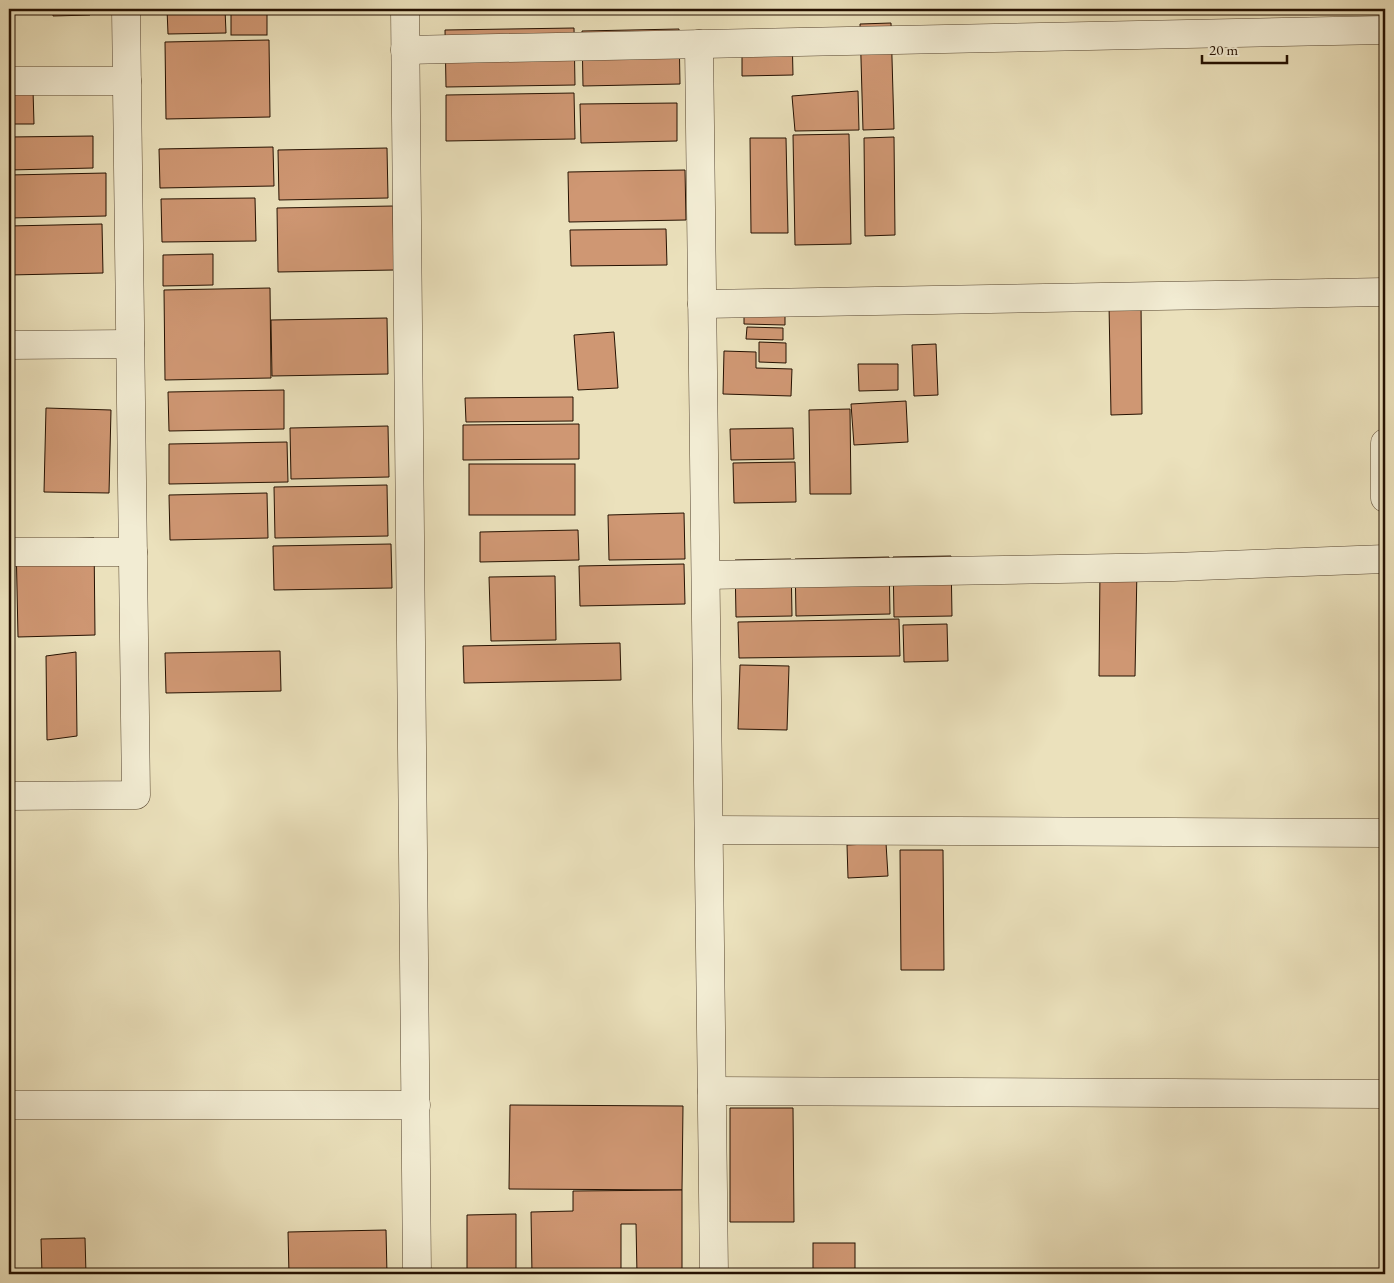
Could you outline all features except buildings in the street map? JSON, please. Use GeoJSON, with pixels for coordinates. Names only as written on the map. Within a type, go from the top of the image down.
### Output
{"type":"FeatureCollection","features":[{"type":"Feature","properties":{"kind":"street"},"geometry":{"type":"LineString","coordinates":[[9,796],[136,795],[126,9]]}},
{"type":"Feature","properties":{"kind":"street"},"geometry":{"type":"LineString","coordinates":[[405,9],[417,1274]]}},
{"type":"Feature","properties":{"kind":"street"},"geometry":{"type":"LineString","coordinates":[[406,50],[1385,30]]}},
{"type":"Feature","properties":{"kind":"street"},"geometry":{"type":"LineString","coordinates":[[699,44],[714,1274]]}},
{"type":"Feature","properties":{"kind":"street"},"geometry":{"type":"LineString","coordinates":[[9,81],[127,81]]}},
{"type":"Feature","properties":{"kind":"street"},"geometry":{"type":"LineString","coordinates":[[702,304],[1385,292]]}},
{"type":"Feature","properties":{"kind":"street"},"geometry":{"type":"LineString","coordinates":[[9,344],[130,344]]}},
{"type":"Feature","properties":{"kind":"street"},"geometry":{"type":"LineString","coordinates":[[1385,443],[1385,498]]}},
{"type":"Feature","properties":{"kind":"street"},"geometry":{"type":"LineString","coordinates":[[9,552],[133,552]]}},
{"type":"Feature","properties":{"kind":"street"},"geometry":{"type":"LineString","coordinates":[[706,575],[1174,567],[1385,558]]}},
{"type":"Feature","properties":{"kind":"street"},"geometry":{"type":"LineString","coordinates":[[709,830],[1385,832]]}},
{"type":"Feature","properties":{"kind":"street"},"geometry":{"type":"LineString","coordinates":[[712,1091],[1385,1094]]}},
{"type":"Feature","properties":{"kind":"street"},"geometry":{"type":"LineString","coordinates":[[9,1105],[416,1105]]}}]}
